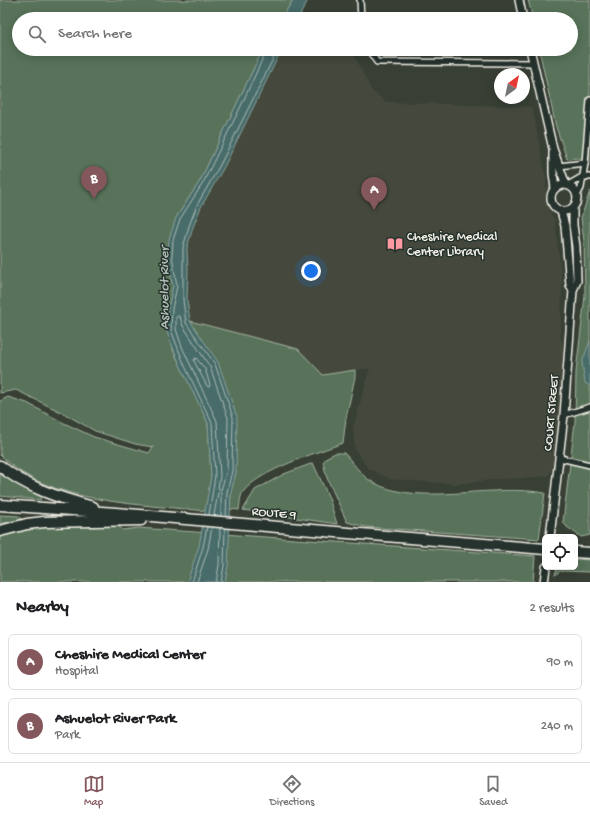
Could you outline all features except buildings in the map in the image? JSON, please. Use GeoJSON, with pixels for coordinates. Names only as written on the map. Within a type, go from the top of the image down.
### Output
{"type":"FeatureCollection","features":[{"type":"Feature","properties":{"kind":"highway"},"geometry":{"type":"LineString","coordinates":[[0,466],[25,483],[42,491],[116,513]]}},
{"type":"Feature","properties":{"kind":"highway","name":"ROUTE 9"},"geometry":{"type":"LineString","coordinates":[[0,505],[179,518],[542,549]]}},
{"type":"Feature","properties":{"kind":"highway"},"geometry":{"type":"LineString","coordinates":[[0,531],[27,524],[44,522],[179,518]]}},
{"type":"Feature","properties":{"kind":"highway"},"geometry":{"type":"LineString","coordinates":[[578,552],[590,553]]}},
{"type":"Feature","properties":{"kind":"main road"},"geometry":{"type":"LineString","coordinates":[[519,0],[522,12]]}},
{"type":"Feature","properties":{"kind":"main road","name":"COURT STREET"},"geometry":{"type":"LineString","coordinates":[[532,56],[553,149],[567,185],[574,190],[577,196],[576,204],[573,207],[577,281],[573,290],[564,415],[550,534]]}},
{"type":"Feature","properties":{"kind":"main road","name":"COURT STREET"},"geometry":{"type":"LineString","coordinates":[[553,149],[555,188],[551,194],[552,202],[555,208],[561,211],[565,226],[570,285],[573,290]]}},
{"type":"Feature","properties":{"kind":"main road"},"geometry":{"type":"LineString","coordinates":[[555,188],[560,185],[567,185]]}},
{"type":"Feature","properties":{"kind":"main road"},"geometry":{"type":"LineString","coordinates":[[561,211],[566,211],[573,207]]}},
{"type":"Feature","properties":{"kind":"main road"},"geometry":{"type":"LineString","coordinates":[[544,582],[546,570]]}},
{"type":"Feature","properties":{"kind":"street"},"geometry":{"type":"LineString","coordinates":[[360,0],[361,12]]}},
{"type":"Feature","properties":{"kind":"street"},"geometry":{"type":"LineString","coordinates":[[373,56],[377,62],[533,63]]}},
{"type":"Feature","properties":{"kind":"street"},"geometry":{"type":"LineString","coordinates":[[577,196],[581,188],[590,100]]}},
{"type":"Feature","properties":{"kind":"street"},"geometry":{"type":"LineString","coordinates":[[559,166],[584,163]]}},
{"type":"Feature","properties":{"kind":"street"},"geometry":{"type":"LineString","coordinates":[[567,185],[582,177],[590,177]]}},
{"type":"Feature","properties":{"kind":"street"},"geometry":{"type":"LineString","coordinates":[[564,415],[590,407]]}},
{"type":"Feature","properties":{"kind":"street"},"geometry":{"type":"LineString","coordinates":[[560,458],[590,465]]}},
{"type":"Feature","properties":{"kind":"shaded area"},"geometry":{"type":"Polygon","coordinates":[[[279,56],[354,56],[371,90],[386,102],[532,107],[546,180],[546,201],[550,213],[555,220],[562,283],[560,337],[563,344],[562,375],[553,465],[548,476],[499,479],[455,484],[390,479],[368,468],[355,449],[353,428],[370,368],[323,375],[298,349],[190,321],[187,300],[187,248],[201,207],[224,167],[279,56]]]}},
{"type":"Feature","properties":{"kind":"green space"},"geometry":{"type":"Polygon","coordinates":[[[0,0],[293,0],[285,12],[12,12],[12,56],[260,56],[200,181],[176,218],[167,256],[173,286],[168,308],[173,350],[208,423],[211,476],[206,511],[97,499],[69,492],[43,483],[20,471],[0,455],[0,401],[8,397],[27,403],[94,437],[149,453],[153,447],[135,444],[95,431],[63,413],[16,390],[0,393],[0,0]]]}},
{"type":"Feature","properties":{"kind":"green space"},"geometry":{"type":"Polygon","coordinates":[[[528,0],[590,0],[590,162],[577,158],[567,159],[556,127],[541,56],[578,56],[578,12],[531,12],[528,0]]]}},
{"type":"Feature","properties":{"kind":"green space"},"geometry":{"type":"Polygon","coordinates":[[[590,191],[590,535],[581,537],[567,527],[563,522],[575,422],[576,372],[585,296],[584,241],[581,218],[590,191]]]}},
{"type":"Feature","properties":{"kind":"green space"},"geometry":{"type":"Polygon","coordinates":[[[190,321],[298,349],[323,375],[355,370],[343,443],[289,463],[261,477],[243,492],[239,510],[230,509],[231,492],[236,472],[190,321]]]}},
{"type":"Feature","properties":{"kind":"green space"},"geometry":{"type":"Polygon","coordinates":[[[335,453],[344,453],[369,480],[383,487],[398,491],[430,494],[512,490],[545,493],[539,539],[366,527],[347,522],[327,478],[323,462],[327,457],[335,453]]]}},
{"type":"Feature","properties":{"kind":"green space"},"geometry":{"type":"Polygon","coordinates":[[[313,463],[329,498],[337,524],[243,510],[255,490],[284,474],[313,463]]]}},
{"type":"Feature","properties":{"kind":"green space"},"geometry":{"type":"Polygon","coordinates":[[[0,469],[39,494],[41,497],[40,500],[0,496],[0,469]]]}},
{"type":"Feature","properties":{"kind":"green space"},"geometry":{"type":"Polygon","coordinates":[[[0,515],[19,516],[22,519],[0,524],[0,515]]]}},
{"type":"Feature","properties":{"kind":"green space"},"geometry":{"type":"Polygon","coordinates":[[[117,525],[123,530],[138,528],[535,556],[533,582],[0,582],[0,535],[33,527],[117,525]]]}},
{"type":"Feature","properties":{"kind":"green space"},"geometry":{"type":"Polygon","coordinates":[[[578,559],[590,560],[590,572],[560,571],[555,575],[556,570],[578,570],[578,559]]]}},
{"type":"Feature","properties":{"kind":"water"},"geometry":{"type":"Polygon","coordinates":[[[293,0],[308,0],[302,12],[285,12],[293,0]]]}},
{"type":"Feature","properties":{"kind":"water"},"geometry":{"type":"Polygon","coordinates":[[[260,56],[279,56],[224,167],[201,207],[187,248],[187,300],[190,321],[218,362],[237,417],[236,472],[231,492],[228,566],[225,582],[187,582],[199,546],[211,476],[208,423],[180,365],[166,330],[168,308],[173,286],[167,256],[169,239],[176,218],[200,181],[260,56]]]}},
{"type":"Feature","properties":{"kind":"water"},"geometry":{"type":"Polygon","coordinates":[[[590,341],[590,386],[585,383],[582,363],[590,341]]]}},
{"type":"Feature","properties":{"kind":"place","name":"Ashuelot River Park"},"geometry":{"type":"Point","coordinates":[94,199]}},
{"type":"Feature","properties":{"kind":"place","name":"Cheshire Medical Center"},"geometry":{"type":"Point","coordinates":[374,210]}},
{"type":"Feature","properties":{"kind":"place","name":"Cheshire Medical Center Library"},"geometry":{"type":"Point","coordinates":[395,244]}},
{"type":"Feature","properties":{"kind":"water label","name":"Ashuelot River"},"geometry":{"type":"Point","coordinates":[165,288]}}]}
